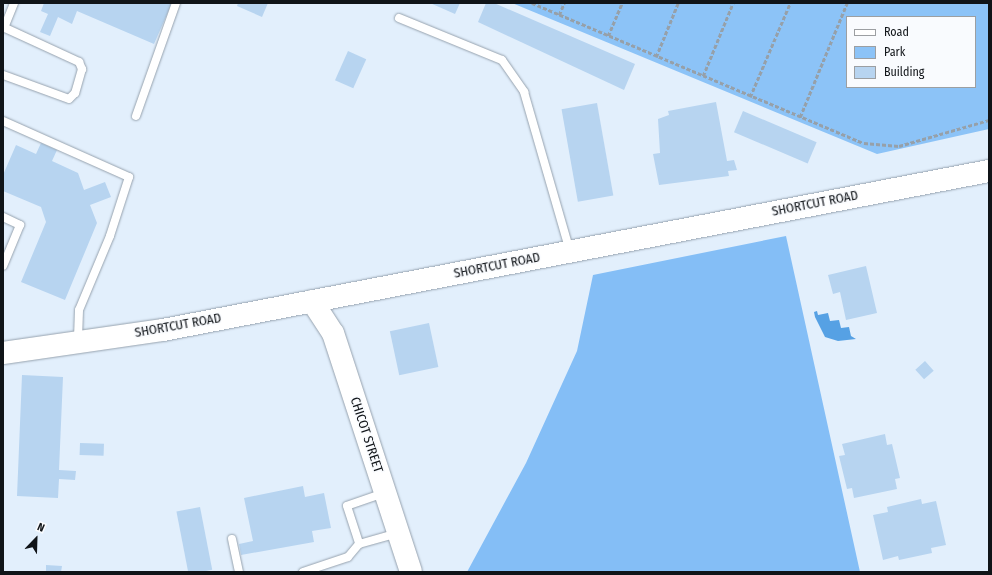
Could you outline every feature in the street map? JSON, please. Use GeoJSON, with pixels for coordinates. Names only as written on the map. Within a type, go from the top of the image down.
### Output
{"type":"FeatureCollection","features":[{"type":"Feature","properties":{"kind":"main road","name":"SHORTCUT ROAD"},"geometry":{"type":"LineString","coordinates":[[3,353],[78,342],[312,301],[989,171]]}},
{"type":"Feature","properties":{"kind":"main road","name":"CHICOT STREET"},"geometry":{"type":"LineString","coordinates":[[312,301],[333,333],[410,572]]}},
{"type":"Feature","properties":{"kind":"lane"},"geometry":{"type":"LineString","coordinates":[[3,75],[69,99],[75,93],[82,69],[79,62],[3,28],[14,3]]}},
{"type":"Feature","properties":{"kind":"lane"},"geometry":{"type":"LineString","coordinates":[[136,116],[176,3]]}},
{"type":"Feature","properties":{"kind":"lane"},"geometry":{"type":"LineString","coordinates":[[399,18],[502,60],[524,92],[571,252]]}},
{"type":"Feature","properties":{"kind":"lane"},"geometry":{"type":"LineString","coordinates":[[3,120],[129,177],[110,236],[79,310],[78,342]]}},
{"type":"Feature","properties":{"kind":"lane"},"geometry":{"type":"LineString","coordinates":[[3,217],[20,225],[3,266]]}},
{"type":"Feature","properties":{"kind":"lane"},"geometry":{"type":"LineString","coordinates":[[359,544],[347,506],[385,493]]}},
{"type":"Feature","properties":{"kind":"lane"},"geometry":{"type":"LineString","coordinates":[[303,572],[348,557],[359,544],[398,533]]}},
{"type":"Feature","properties":{"kind":"lane"},"geometry":{"type":"LineString","coordinates":[[232,539],[239,572]]}},
{"type":"Feature","properties":{"kind":"path"},"geometry":{"type":"LineString","coordinates":[[532,3],[750,97],[864,143],[883,147],[899,146],[989,120]]}},
{"type":"Feature","properties":{"kind":"path"},"geometry":{"type":"LineString","coordinates":[[559,15],[564,3]]}},
{"type":"Feature","properties":{"kind":"path"},"geometry":{"type":"LineString","coordinates":[[608,36],[622,3]]}},
{"type":"Feature","properties":{"kind":"path"},"geometry":{"type":"LineString","coordinates":[[656,57],[678,3]]}},
{"type":"Feature","properties":{"kind":"path"},"geometry":{"type":"LineString","coordinates":[[703,76],[733,3]]}},
{"type":"Feature","properties":{"kind":"path"},"geometry":{"type":"LineString","coordinates":[[750,97],[790,3]]}},
{"type":"Feature","properties":{"kind":"path"},"geometry":{"type":"LineString","coordinates":[[800,117],[848,3]]}},
{"type":"Feature","properties":{"kind":"green space"},"geometry":{"type":"Polygon","coordinates":[[[512,3],[989,3],[989,129],[877,154],[512,3]]]}},
{"type":"Feature","properties":{"kind":"shaded area"},"geometry":{"type":"Polygon","coordinates":[[[786,236],[860,572],[467,572],[526,463],[577,351],[593,275],[786,236]]]}},
{"type":"Feature","properties":{"kind":"shaded area"},"geometry":{"type":"Polygon","coordinates":[[[817,311],[818,315],[828,313],[830,321],[839,320],[841,328],[849,327],[851,336],[856,339],[838,341],[825,337],[815,317],[814,312],[817,311]]]}},
{"type":"Feature","properties":{"kind":"building"},"geometry":{"type":"Polygon","coordinates":[[[44,3],[172,3],[154,44],[77,11],[72,24],[58,17],[50,36],[40,32],[48,14],[41,11],[44,3]]]}},
{"type":"Feature","properties":{"kind":"building"},"geometry":{"type":"Polygon","coordinates":[[[238,3],[268,3],[262,17],[237,6],[238,3]]]}},
{"type":"Feature","properties":{"kind":"building"},"geometry":{"type":"Polygon","coordinates":[[[430,3],[460,3],[455,14],[430,3]]]}},
{"type":"Feature","properties":{"kind":"building"},"geometry":{"type":"Polygon","coordinates":[[[486,3],[494,3],[635,64],[624,90],[478,22],[486,3]]]}},
{"type":"Feature","properties":{"kind":"building"},"geometry":{"type":"Polygon","coordinates":[[[348,51],[366,59],[353,88],[335,80],[348,51]]]}},
{"type":"Feature","properties":{"kind":"building"},"geometry":{"type":"Polygon","coordinates":[[[716,102],[727,161],[734,160],[737,170],[728,171],[729,176],[659,185],[653,154],[660,153],[658,119],[669,115],[668,111],[716,102]]]}},
{"type":"Feature","properties":{"kind":"building"},"geometry":{"type":"Polygon","coordinates":[[[597,103],[613,196],[578,202],[562,109],[597,103]]]}},
{"type":"Feature","properties":{"kind":"building"},"geometry":{"type":"Polygon","coordinates":[[[743,111],[817,142],[808,163],[734,132],[743,111]]]}},
{"type":"Feature","properties":{"kind":"building"},"geometry":{"type":"Polygon","coordinates":[[[41,143],[57,150],[52,161],[78,173],[84,190],[105,182],[111,197],[90,205],[97,223],[65,300],[21,282],[46,222],[41,207],[3,191],[3,175],[16,145],[36,154],[41,143]]]}},
{"type":"Feature","properties":{"kind":"building"},"geometry":{"type":"Polygon","coordinates":[[[866,266],[877,313],[846,320],[840,292],[833,294],[828,275],[866,266]]]}},
{"type":"Feature","properties":{"kind":"building"},"geometry":{"type":"Polygon","coordinates":[[[429,323],[438,367],[399,375],[390,331],[429,323]]]}},
{"type":"Feature","properties":{"kind":"building"},"geometry":{"type":"Polygon","coordinates":[[[925,361],[934,371],[924,379],[915,370],[925,361]]]}},
{"type":"Feature","properties":{"kind":"building"},"geometry":{"type":"Polygon","coordinates":[[[22,375],[63,377],[59,470],[76,471],[75,480],[59,479],[58,498],[17,496],[22,375]]]}},
{"type":"Feature","properties":{"kind":"building"},"geometry":{"type":"Polygon","coordinates":[[[885,434],[887,445],[892,444],[900,478],[895,479],[897,489],[854,498],[852,488],[847,489],[839,456],[845,455],[842,444],[885,434]]]}},
{"type":"Feature","properties":{"kind":"building"},"geometry":{"type":"Polygon","coordinates":[[[80,443],[104,444],[104,456],[80,455],[80,443]]]}},
{"type":"Feature","properties":{"kind":"building"},"geometry":{"type":"Polygon","coordinates":[[[303,486],[305,497],[324,493],[331,528],[312,531],[314,542],[241,555],[239,544],[253,541],[244,498],[303,486]]]}},
{"type":"Feature","properties":{"kind":"building"},"geometry":{"type":"Polygon","coordinates":[[[921,499],[922,504],[936,501],[946,545],[931,548],[932,553],[899,560],[898,556],[883,560],[873,515],[888,512],[887,507],[921,499]]]}},
{"type":"Feature","properties":{"kind":"building"},"geometry":{"type":"Polygon","coordinates":[[[200,507],[212,570],[188,572],[176,512],[200,507]]]}},
{"type":"Feature","properties":{"kind":"building"},"geometry":{"type":"Polygon","coordinates":[[[46,565],[62,566],[61,572],[46,572],[46,565]]]}}]}
